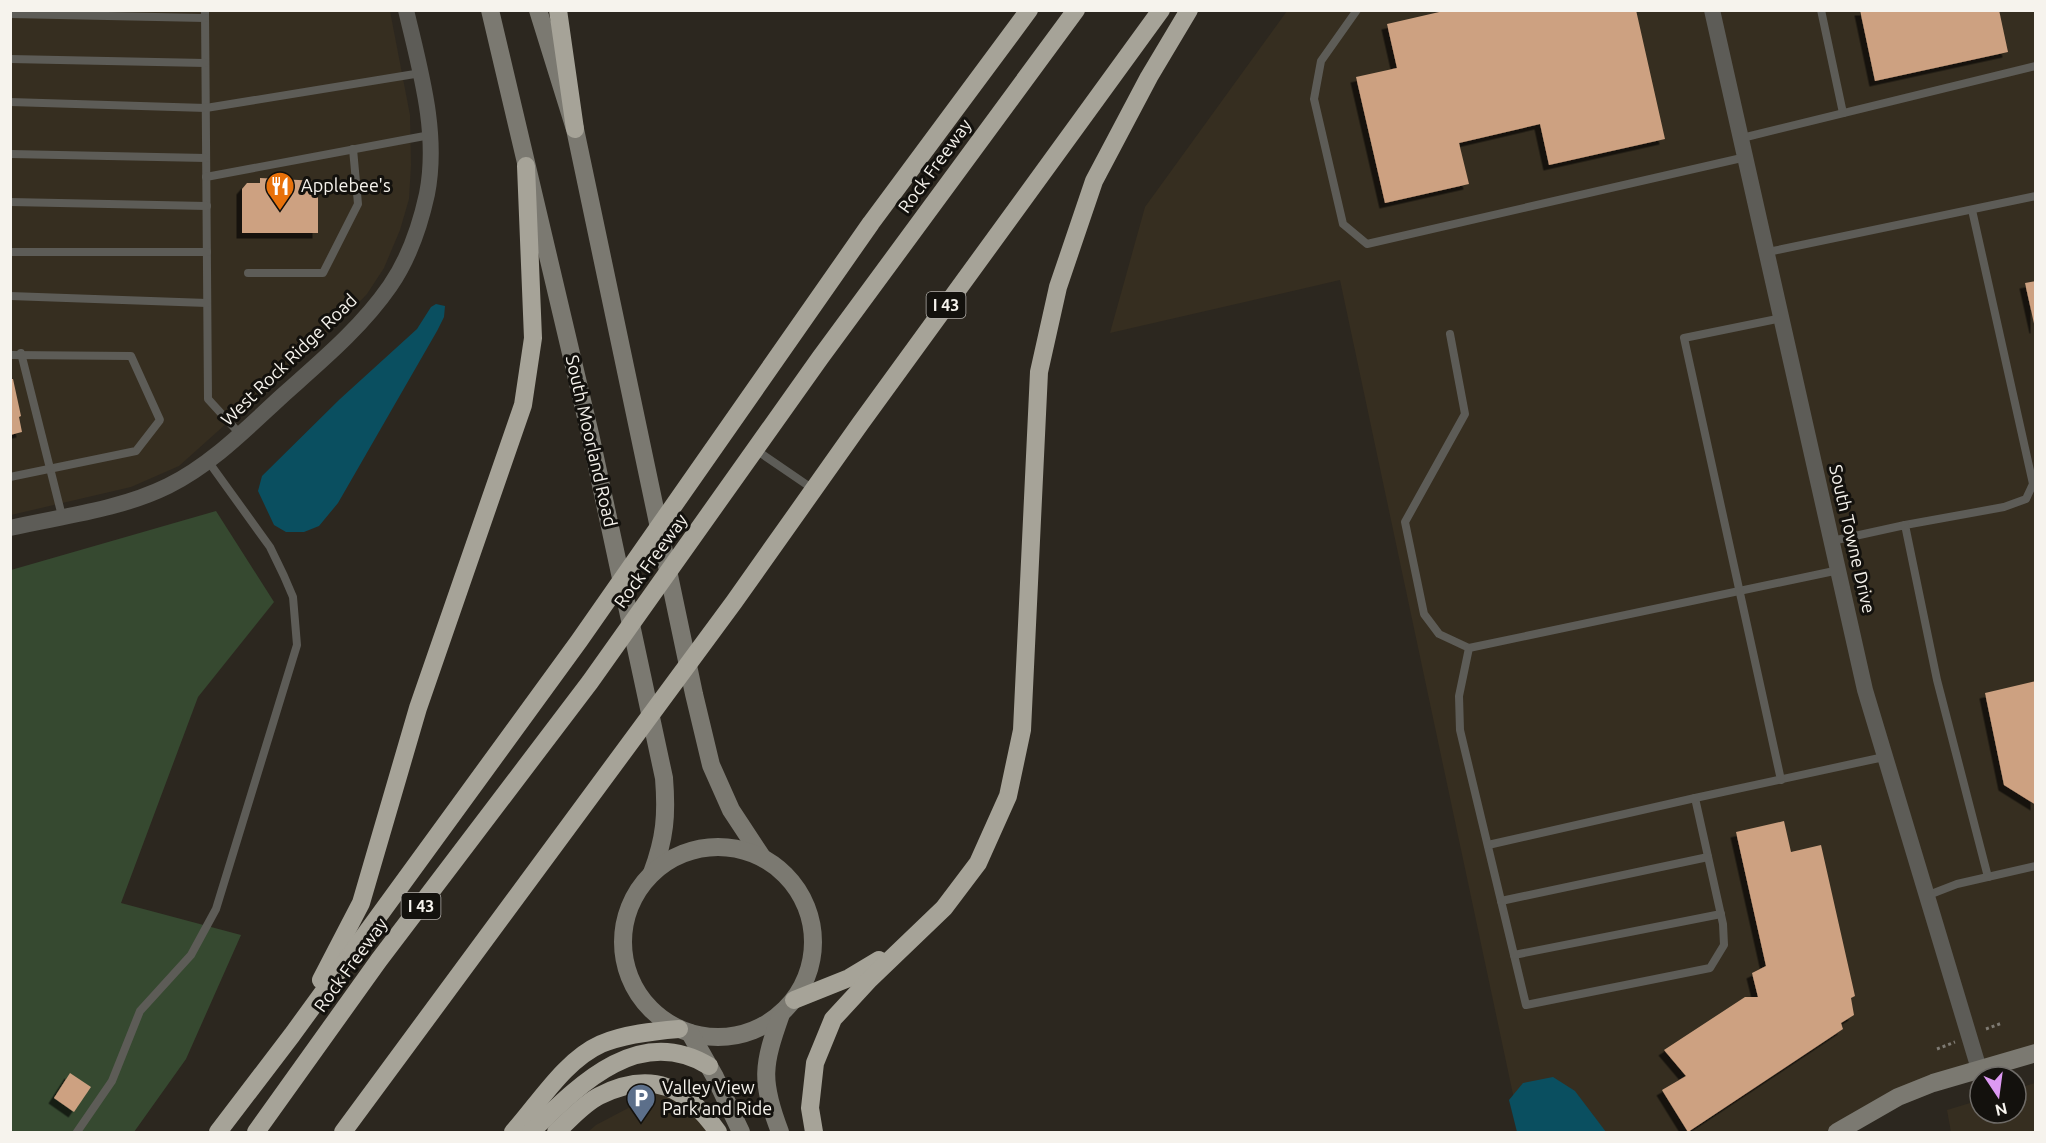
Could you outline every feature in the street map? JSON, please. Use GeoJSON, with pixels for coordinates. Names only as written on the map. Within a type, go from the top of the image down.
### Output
{"type":"FeatureCollection","features":[{"type":"Feature","properties":{"kind":"highway"},"geometry":{"type":"LineString","coordinates":[[558,10],[575,129]]}},
{"type":"Feature","properties":{"kind":"highway"},"geometry":{"type":"LineString","coordinates":[[218,1132],[292,1035],[579,641],[871,223],[1029,10]]}},
{"type":"Feature","properties":{"kind":"highway","name":"Rock Freeway"},"geometry":{"type":"LineString","coordinates":[[256,1132],[379,960],[590,682],[820,358],[1076,10]]}},
{"type":"Feature","properties":{"kind":"highway","name":"I 43"},"geometry":{"type":"LineString","coordinates":[[343,1132],[612,764],[734,602],[813,489],[1161,10]]}},
{"type":"Feature","properties":{"kind":"highway"},"geometry":{"type":"LineString","coordinates":[[814,1132],[810,1108],[815,1063],[833,1019],[870,979],[944,908],[978,863],[1008,796],[1022,730],[1039,372],[1058,286],[1094,181],[1149,77],[1189,10]]}},
{"type":"Feature","properties":{"kind":"highway"},"geometry":{"type":"LineString","coordinates":[[292,1035],[361,903],[418,708],[523,405],[533,338],[526,166]]}},
{"type":"Feature","properties":{"kind":"highway"},"geometry":{"type":"LineString","coordinates":[[794,1000],[849,978],[909,942]]}},
{"type":"Feature","properties":{"kind":"highway"},"geometry":{"type":"LineString","coordinates":[[513,1132],[573,1063],[601,1044],[635,1035],[685,1031]]}},
{"type":"Feature","properties":{"kind":"highway"},"geometry":{"type":"LineString","coordinates":[[531,1132],[578,1086],[601,1070],[623,1060],[650,1053],[679,1052],[709,1066]]}},
{"type":"Feature","properties":{"kind":"highway"},"geometry":{"type":"LineString","coordinates":[[556,1132],[598,1097],[650,1083],[675,1088],[705,1114],[718,1132]]}},
{"type":"Feature","properties":{"kind":"main road","name":"South Moorland Road"},"geometry":{"type":"LineString","coordinates":[[490,10],[590,434],[664,778],[667,819],[660,851],[652,873]]}},
{"type":"Feature","properties":{"kind":"main road"},"geometry":{"type":"LineString","coordinates":[[538,10],[575,129],[711,765],[730,810],[762,857]]}},
{"type":"Feature","properties":{"kind":"main road"},"geometry":{"type":"LineString","coordinates":[[704,847],[734,848],[762,857],[785,873],[802,895],[812,921],[814,949],[810,967],[794,1000],[781,1014],[754,1030],[722,1037],[685,1031],[653,1012],[634,987],[624,958],[624,927],[633,898],[652,873],[676,856],[704,847]]}},
{"type":"Feature","properties":{"kind":"main road"},"geometry":{"type":"LineString","coordinates":[[780,1132],[764,1076],[769,1048],[781,1014]]}},
{"type":"Feature","properties":{"kind":"main road"},"geometry":{"type":"LineString","coordinates":[[685,1031],[709,1066],[741,1132]]}},
{"type":"Feature","properties":{"kind":"main road"},"geometry":{"type":"LineString","coordinates":[[1993,1065],[2036,1053]]}},
{"type":"Feature","properties":{"kind":"main road"},"geometry":{"type":"LineString","coordinates":[[1837,1132],[1898,1097],[1968,1073]]}},
{"type":"Feature","properties":{"kind":"street","name":"West Rock Ridge Road"},"geometry":{"type":"LineString","coordinates":[[10,528],[133,500],[170,485],[208,461],[363,320],[390,286],[418,227],[427,193],[430,135],[421,73],[406,10]]}},
{"type":"Feature","properties":{"kind":"street","name":"South Towne Drive"},"geometry":{"type":"LineString","coordinates":[[1712,10],[1747,157],[1865,690],[1978,1065]]}},
{"type":"Feature","properties":{"kind":"lane"},"geometry":{"type":"LineString","coordinates":[[1357,10],[1321,61],[1314,99],[1343,224],[1367,244],[1747,157]]}},
{"type":"Feature","properties":{"kind":"lane"},"geometry":{"type":"LineString","coordinates":[[1821,10],[1843,113]]}},
{"type":"Feature","properties":{"kind":"lane"},"geometry":{"type":"LineString","coordinates":[[10,14],[205,14],[208,399],[240,434]]}},
{"type":"Feature","properties":{"kind":"lane"},"geometry":{"type":"LineString","coordinates":[[10,59],[206,63]]}},
{"type":"Feature","properties":{"kind":"lane"},"geometry":{"type":"LineString","coordinates":[[1742,138],[2036,66]]}},
{"type":"Feature","properties":{"kind":"lane"},"geometry":{"type":"LineString","coordinates":[[10,102],[206,108],[421,73]]}},
{"type":"Feature","properties":{"kind":"lane"},"geometry":{"type":"LineString","coordinates":[[206,177],[430,135]]}},
{"type":"Feature","properties":{"kind":"lane"},"geometry":{"type":"LineString","coordinates":[[248,273],[323,273],[358,204],[353,149]]}},
{"type":"Feature","properties":{"kind":"lane"},"geometry":{"type":"LineString","coordinates":[[10,154],[206,158]]}},
{"type":"Feature","properties":{"kind":"lane"},"geometry":{"type":"LineString","coordinates":[[1768,252],[2036,196]]}},
{"type":"Feature","properties":{"kind":"lane"},"geometry":{"type":"LineString","coordinates":[[10,202],[207,206]]}},
{"type":"Feature","properties":{"kind":"lane"},"geometry":{"type":"LineString","coordinates":[[1832,541],[2004,507],[2026,499],[2033,484],[1972,210]]}},
{"type":"Feature","properties":{"kind":"lane"},"geometry":{"type":"LineString","coordinates":[[10,252],[207,252]]}},
{"type":"Feature","properties":{"kind":"lane"},"geometry":{"type":"LineString","coordinates":[[10,296],[207,303]]}},
{"type":"Feature","properties":{"kind":"lane"},"geometry":{"type":"LineString","coordinates":[[1781,780],[1684,338],[1782,318]]}},
{"type":"Feature","properties":{"kind":"lane"},"geometry":{"type":"LineString","coordinates":[[1450,334],[1465,414],[1405,522],[1424,614],[1439,634],[1469,648],[1839,570]]}},
{"type":"Feature","properties":{"kind":"lane"},"geometry":{"type":"LineString","coordinates":[[10,355],[21,353],[130,356],[160,420],[136,451],[10,477]]}},
{"type":"Feature","properties":{"kind":"lane"},"geometry":{"type":"LineString","coordinates":[[21,353],[62,516]]}},
{"type":"Feature","properties":{"kind":"lane"},"geometry":{"type":"LineString","coordinates":[[756,450],[813,489]]}},
{"type":"Feature","properties":{"kind":"lane"},"geometry":{"type":"LineString","coordinates":[[77,1132],[112,1082],[140,1011],[191,955],[216,909],[297,645],[293,597],[270,547],[208,461]]}},
{"type":"Feature","properties":{"kind":"lane"},"geometry":{"type":"LineString","coordinates":[[1905,525],[1937,680],[1988,877]]}},
{"type":"Feature","properties":{"kind":"lane"},"geometry":{"type":"LineString","coordinates":[[1469,648],[1459,696],[1460,730],[1526,1005],[1710,968],[1724,945],[1721,914],[1695,798]]}},
{"type":"Feature","properties":{"kind":"lane"},"geometry":{"type":"LineString","coordinates":[[1488,845],[1884,758]]}},
{"type":"Feature","properties":{"kind":"lane"},"geometry":{"type":"LineString","coordinates":[[1501,901],[1708,857]]}},
{"type":"Feature","properties":{"kind":"lane"},"geometry":{"type":"LineString","coordinates":[[1926,896],[1958,884],[2036,866]]}},
{"type":"Feature","properties":{"kind":"lane"},"geometry":{"type":"LineString","coordinates":[[1514,955],[1721,914]]}},
{"type":"Feature","properties":{"kind":"shaded area"},"geometry":{"type":"Polygon","coordinates":[[[10,11],[390,11],[410,115],[411,165],[409,199],[400,230],[384,268],[367,294],[345,317],[179,466],[131,487],[11,515],[10,11]]]}},
{"type":"Feature","properties":{"kind":"shaded area"},"geometry":{"type":"Polygon","coordinates":[[[1287,11],[2035,11],[2035,1053],[1993,1065],[1968,1065],[1968,1074],[1837,1132],[1521,1132],[1340,280],[1110,333],[1145,207],[1287,11]]]}},
{"type":"Feature","properties":{"kind":"shaded area"},"geometry":{"type":"Polygon","coordinates":[[[2035,1083],[2035,1132],[1951,1132],[1947,1110],[1968,1104],[1968,1125],[2028,1125],[2028,1085],[2035,1083]]]}},
{"type":"Feature","properties":{"kind":"shaded area"},"geometry":{"type":"Polygon","coordinates":[[[634,1086],[675,1088],[718,1132],[588,1132],[596,1125],[632,1106],[634,1086]]]}},
{"type":"Feature","properties":{"kind":"green space"},"geometry":{"type":"Polygon","coordinates":[[[216,511],[274,602],[198,697],[121,903],[241,935],[186,1059],[134,1132],[11,1132],[11,570],[216,511]]]}},
{"type":"Feature","properties":{"kind":"water"},"geometry":{"type":"Polygon","coordinates":[[[436,304],[445,306],[444,317],[338,503],[319,526],[304,532],[286,532],[274,525],[258,491],[262,476],[340,399],[417,329],[431,307],[436,304]]]}},
{"type":"Feature","properties":{"kind":"water"},"geometry":{"type":"Polygon","coordinates":[[[1553,1077],[1575,1091],[1606,1132],[1517,1132],[1509,1100],[1523,1083],[1553,1077]]]}},
{"type":"Feature","properties":{"kind":"building"},"geometry":{"type":"Polygon","coordinates":[[[1448,10],[1636,10],[1665,139],[1549,165],[1540,124],[1459,143],[1469,184],[1385,203],[1356,77],[1397,68],[1387,24],[1448,10]]]}},
{"type":"Feature","properties":{"kind":"building"},"geometry":{"type":"Polygon","coordinates":[[[1860,10],[1999,10],[2008,52],[1875,81],[1860,10]]]}},
{"type":"Feature","properties":{"kind":"building","name":"Applebee's"},"geometry":{"type":"Polygon","coordinates":[[[260,178],[318,181],[318,233],[242,233],[242,189],[247,183],[260,183],[260,178]]]}},
{"type":"Feature","properties":{"kind":"building"},"geometry":{"type":"Polygon","coordinates":[[[2036,281],[2036,328],[2035,328],[2025,283],[2036,281]]]}},
{"type":"Feature","properties":{"kind":"building"},"geometry":{"type":"Polygon","coordinates":[[[10,379],[13,379],[22,432],[10,435],[10,379]]]}},
{"type":"Feature","properties":{"kind":"building"},"geometry":{"type":"Polygon","coordinates":[[[2036,681],[2036,805],[2004,785],[1985,693],[2036,681]]]}},
{"type":"Feature","properties":{"kind":"building"},"geometry":{"type":"Polygon","coordinates":[[[1784,821],[1791,852],[1821,845],[1855,996],[1851,998],[1854,1015],[1841,1023],[1843,1029],[1688,1132],[1662,1090],[1686,1076],[1664,1050],[1745,997],[1758,997],[1752,973],[1766,966],[1736,832],[1784,821]]]}},
{"type":"Feature","properties":{"kind":"building"},"geometry":{"type":"Polygon","coordinates":[[[70,1073],[91,1087],[74,1112],[54,1098],[70,1073]]]}},
{"type":"Feature","properties":{"kind":"place","name":"Applebee's"},"geometry":{"type":"Point","coordinates":[280,212]}},
{"type":"Feature","properties":{"kind":"place","name":"Valley View Park and Ride"},"geometry":{"type":"Point","coordinates":[641,1124]}}]}
